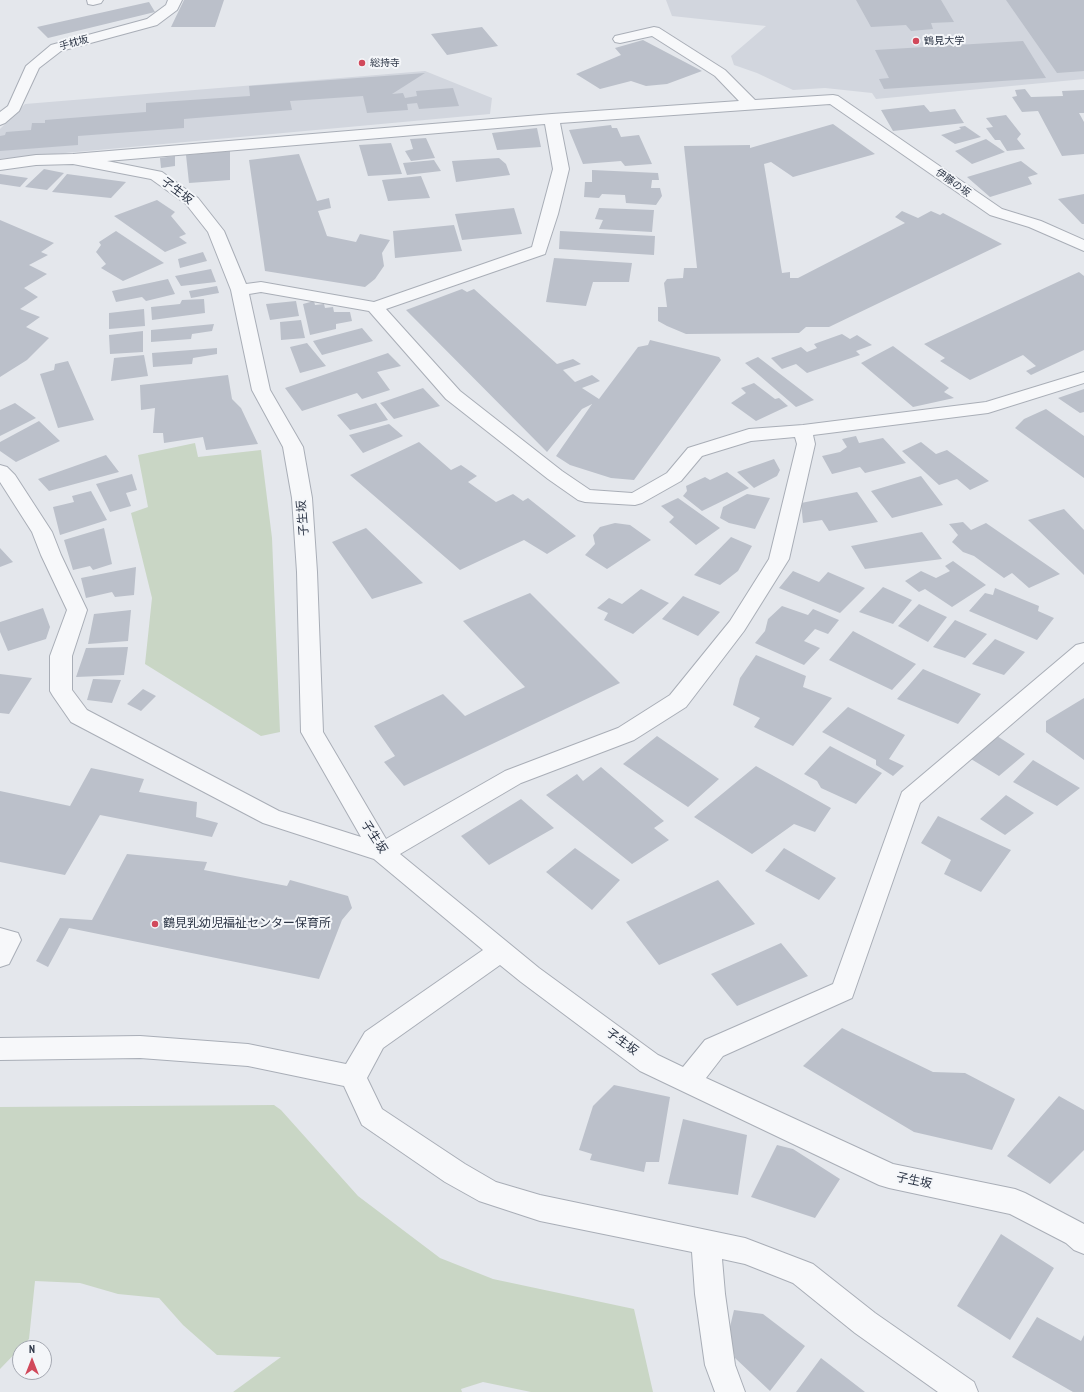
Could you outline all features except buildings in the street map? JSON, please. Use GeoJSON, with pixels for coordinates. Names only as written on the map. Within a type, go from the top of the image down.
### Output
{"type":"FeatureCollection","features":[{"type":"Feature","properties":{"kind":"street","name":"手枕坂"},"geometry":{"type":"LineString","coordinates":[[0,120],[14,108],[33,66],[56,48],[152,22],[172,7],[175,0]]}},
{"type":"Feature","properties":{"kind":"street"},"geometry":{"type":"LineString","coordinates":[[620,39],[654,31],[720,73],[750,105]]}},
{"type":"Feature","properties":{"kind":"street","name":"伊藤の坂"},"geometry":{"type":"LineString","coordinates":[[750,105],[832,100],[996,212],[1035,224],[1084,246]]}},
{"type":"Feature","properties":{"kind":"street"},"geometry":{"type":"LineString","coordinates":[[0,165],[36,160],[73,159],[552,119],[750,105]]}},
{"type":"Feature","properties":{"kind":"street"},"geometry":{"type":"LineString","coordinates":[[240,290],[261,287],[375,307],[539,250],[561,169],[552,119]]}},
{"type":"Feature","properties":{"kind":"street","name":"子生坂"},"geometry":{"type":"LineString","coordinates":[[73,159],[156,175],[192,201],[216,231],[240,290],[262,390],[293,447],[302,498],[308,572],[312,732],[382,853],[501,951],[649,1062],[889,1176],[1015,1202],[1076,1234],[1084,1241]]}},
{"type":"Feature","properties":{"kind":"street"},"geometry":{"type":"LineString","coordinates":[[375,307],[453,395],[555,475],[585,496],[635,499],[674,477],[695,452],[749,435],[803,431],[988,408],[1084,377]]}},
{"type":"Feature","properties":{"kind":"street"},"geometry":{"type":"LineString","coordinates":[[0,471],[8,479],[42,532],[50,555],[77,610],[61,656],[61,691],[80,716],[271,817],[382,853],[513,777],[626,734],[678,701],[737,626],[779,559],[806,444],[803,431]]}},
{"type":"Feature","properties":{"kind":"street"},"geometry":{"type":"LineString","coordinates":[[688,1081],[714,1048],[843,991],[910,798],[1084,650]]}},
{"type":"Feature","properties":{"kind":"street"},"geometry":{"type":"LineString","coordinates":[[0,938],[9,940],[0,958]]}},
{"type":"Feature","properties":{"kind":"street"},"geometry":{"type":"LineString","coordinates":[[353,1077],[374,1040],[501,951]]}},
{"type":"Feature","properties":{"kind":"street"},"geometry":{"type":"LineString","coordinates":[[2,1045],[140,1047],[248,1055],[353,1077]]}},
{"type":"Feature","properties":{"kind":"street"},"geometry":{"type":"LineString","coordinates":[[353,1077],[372,1117],[444,1166],[489,1192],[540,1208],[744,1251],[804,1273],[865,1324],[963,1392]]}},
{"type":"Feature","properties":{"kind":"street"},"geometry":{"type":"LineString","coordinates":[[706,1242],[710,1294],[720,1365],[730,1392]]}},
{"type":"Feature","properties":{"kind":"shaded area","name":"鶴見大学"},"geometry":{"type":"Polygon","coordinates":[[[666,0],[1084,0],[1084,79],[876,99],[872,93],[825,88],[793,90],[757,73],[734,65],[731,56],[766,26],[672,16],[666,0]]]}},
{"type":"Feature","properties":{"kind":"shaded area"},"geometry":{"type":"Polygon","coordinates":[[[425,71],[492,98],[490,114],[0,159],[0,129],[25,104],[425,71]]]}},
{"type":"Feature","properties":{"kind":"green space"},"geometry":{"type":"Polygon","coordinates":[[[195,443],[198,457],[261,450],[272,538],[280,732],[261,736],[145,664],[152,598],[131,513],[148,507],[138,455],[195,443]]]}},
{"type":"Feature","properties":{"kind":"green space"},"geometry":{"type":"Polygon","coordinates":[[[274,1105],[281,1110],[358,1196],[440,1258],[493,1279],[634,1309],[653,1392],[531,1392],[483,1382],[461,1389],[462,1392],[233,1392],[281,1357],[217,1355],[183,1325],[159,1298],[118,1294],[80,1283],[35,1281],[29,1339],[12,1340],[12,1357],[0,1369],[0,1107],[274,1105]]]}},
{"type":"Feature","properties":{"kind":"place","name":"鶴見大学"},"geometry":{"type":"Point","coordinates":[916,41]}},
{"type":"Feature","properties":{"kind":"place","name":"総持寺"},"geometry":{"type":"Point","coordinates":[362,63]}},
{"type":"Feature","properties":{"kind":"place","name":"鶴見乳幼児福祉センター保育所"},"geometry":{"type":"Point","coordinates":[155,924]}}]}
